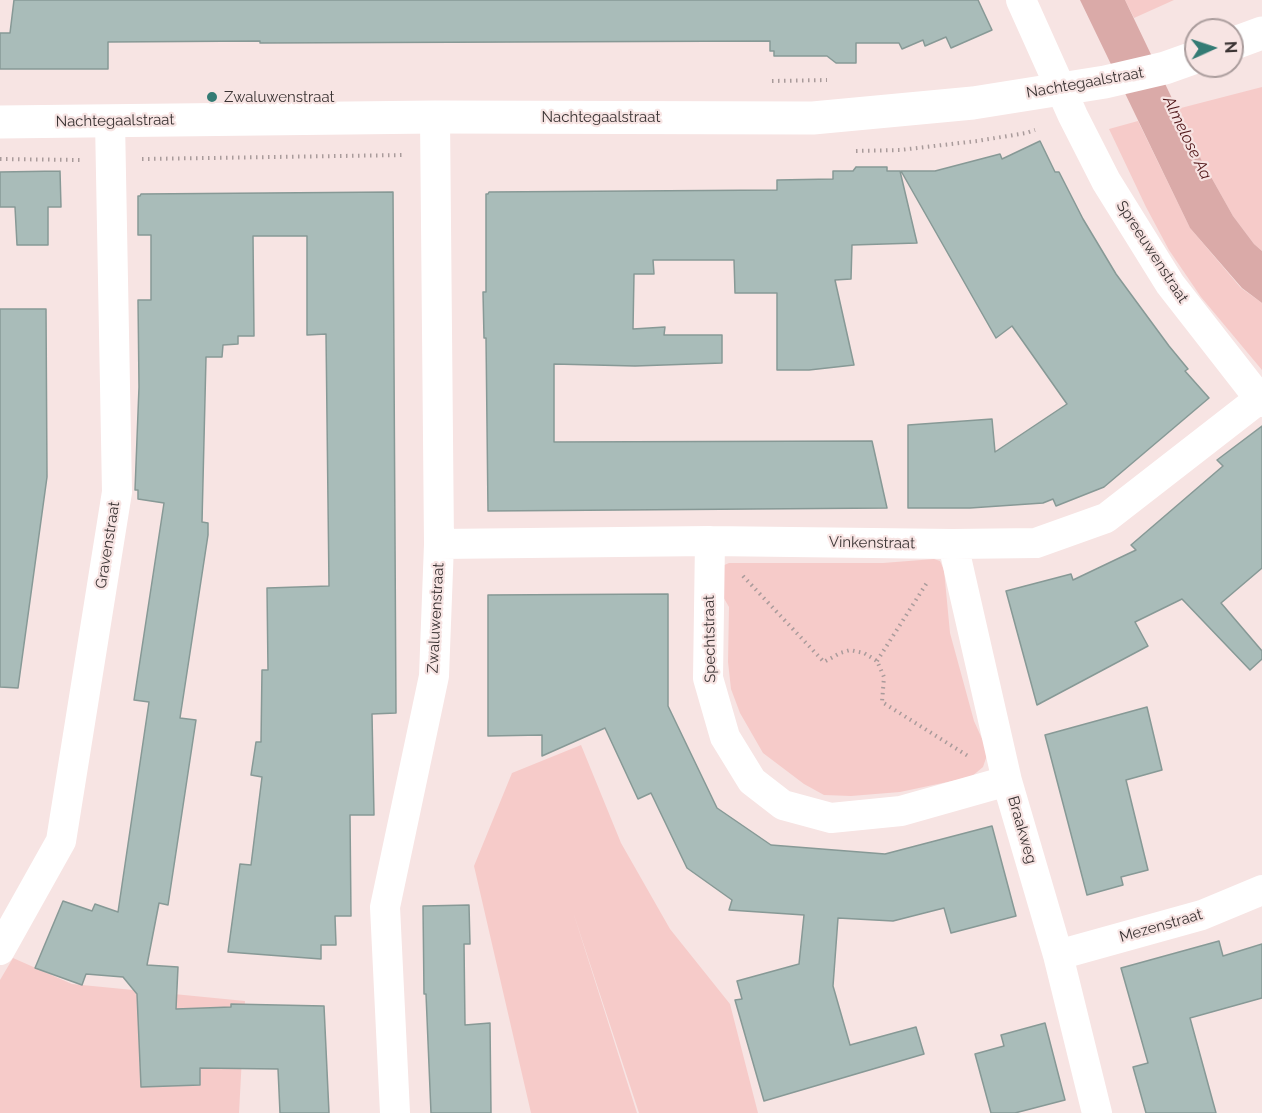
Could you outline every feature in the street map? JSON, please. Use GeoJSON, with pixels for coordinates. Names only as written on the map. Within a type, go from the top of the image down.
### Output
{"type":"FeatureCollection","features":[{"type":"Feature","properties":{"kind":"street","name":"Spreeuwenstraat"},"geometry":{"type":"LineString","coordinates":[[1021,0],[1073,116],[1106,181],[1170,284],[1261,401]]}},
{"type":"Feature","properties":{"kind":"street"},"geometry":{"type":"LineString","coordinates":[[1244,40],[1262,33]]}},
{"type":"Feature","properties":{"kind":"street","name":"Nachtegaalstraat"},"geometry":{"type":"LineString","coordinates":[[0,122],[435,117],[813,118],[973,103],[1105,82],[1184,61]]}},
{"type":"Feature","properties":{"kind":"street","name":"Zwaluwenstraat"},"geometry":{"type":"LineString","coordinates":[[395,1113],[385,907],[434,676],[440,544],[435,117]]}},
{"type":"Feature","properties":{"kind":"street","name":"Gravenstraat"},"geometry":{"type":"LineString","coordinates":[[0,950],[61,841],[117,492],[110,121]]}},
{"type":"Feature","properties":{"kind":"street","name":"Vinkenstraat"},"geometry":{"type":"LineString","coordinates":[[440,544],[710,541],[1036,543],[1106,518],[1261,401]]}},
{"type":"Feature","properties":{"kind":"street","name":"Spechtstraat"},"geometry":{"type":"LineString","coordinates":[[710,541],[708,678],[724,737],[752,782],[783,805],[831,818],[901,811],[1007,781]]}},
{"type":"Feature","properties":{"kind":"street","name":"Braakweg"},"geometry":{"type":"LineString","coordinates":[[953,544],[1007,781],[1058,956],[1097,1113]]}},
{"type":"Feature","properties":{"kind":"street","name":"Mezenstraat"},"geometry":{"type":"LineString","coordinates":[[1058,956],[1202,915],[1262,890]]}},
{"type":"Feature","properties":{"kind":"path"},"geometry":{"type":"LineString","coordinates":[[765,81],[832,80]]}},
{"type":"Feature","properties":{"kind":"path"},"geometry":{"type":"LineString","coordinates":[[710,541],[824,662],[850,650],[864,652],[877,661],[884,677],[882,702],[1007,781]]}},
{"type":"Feature","properties":{"kind":"path"},"geometry":{"type":"LineString","coordinates":[[877,661],[953,544]]}},
{"type":"Feature","properties":{"kind":"shaded area"},"geometry":{"type":"Polygon","coordinates":[[[1125,0],[1174,0],[1134,18],[1125,0]]]}},
{"type":"Feature","properties":{"kind":"shaded area"},"geometry":{"type":"Polygon","coordinates":[[[1262,87],[1262,251],[1233,216],[1201,159],[1177,109],[1262,87]]]}},
{"type":"Feature","properties":{"kind":"shaded area"},"geometry":{"type":"Polygon","coordinates":[[[1138,121],[1190,228],[1241,288],[1262,303],[1262,370],[1201,297],[1169,250],[1146,207],[1109,129],[1138,121]]]}},
{"type":"Feature","properties":{"kind":"shaded area"},"geometry":{"type":"Polygon","coordinates":[[[934,559],[940,561],[944,570],[950,633],[974,721],[988,752],[983,767],[971,777],[900,792],[851,796],[824,795],[804,784],[763,753],[740,713],[731,689],[728,662],[729,607],[718,588],[722,566],[729,563],[883,563],[934,559]]]}},
{"type":"Feature","properties":{"kind":"shaded area"},"geometry":{"type":"Polygon","coordinates":[[[581,745],[621,843],[670,929],[730,1004],[758,1113],[639,1113],[573,912],[637,1113],[531,1113],[474,866],[512,773],[581,745]]]}},
{"type":"Feature","properties":{"kind":"shaded area"},"geometry":{"type":"Polygon","coordinates":[[[13,958],[72,984],[245,1001],[239,1113],[0,1113],[0,980],[13,958]]]}},
{"type":"Feature","properties":{"kind":"water","name":"Almelose Aa"},"geometry":{"type":"Polygon","coordinates":[[[1080,0],[1125,0],[1201,159],[1233,216],[1262,251],[1262,303],[1242,288],[1190,228],[1080,0]]]}},
{"type":"Feature","properties":{"kind":"building"},"geometry":{"type":"Polygon","coordinates":[[[14,0],[978,0],[992,30],[951,48],[946,37],[925,46],[923,40],[902,49],[899,43],[856,43],[856,63],[836,63],[827,56],[774,56],[774,51],[770,51],[770,41],[108,42],[108,69],[0,69],[0,33],[10,33],[14,0]]]}},
{"type":"Feature","properties":{"kind":"building"},"geometry":{"type":"Polygon","coordinates":[[[1040,141],[1055,172],[1059,172],[1083,219],[1116,274],[1188,369],[1185,371],[1209,398],[1104,487],[1056,506],[1053,499],[1043,503],[970,508],[908,508],[908,425],[992,419],[995,452],[1067,404],[1012,326],[996,338],[901,171],[935,171],[1000,154],[1002,159],[1040,141]]]}},
{"type":"Feature","properties":{"kind":"building"},"geometry":{"type":"Polygon","coordinates":[[[856,167],[887,167],[887,171],[900,171],[917,243],[852,245],[851,279],[835,280],[854,365],[809,370],[777,370],[777,293],[735,293],[734,260],[653,260],[654,274],[634,274],[633,329],[665,327],[664,335],[722,335],[722,363],[635,366],[554,364],[554,442],[872,441],[887,508],[488,511],[486,338],[484,338],[483,292],[486,292],[486,194],[489,192],[777,190],[777,180],[833,179],[833,171],[853,171],[856,167]]]}},
{"type":"Feature","properties":{"kind":"building"},"geometry":{"type":"Polygon","coordinates":[[[60,171],[61,207],[48,207],[48,245],[17,245],[15,207],[0,207],[0,172],[60,171]]]}},
{"type":"Feature","properties":{"kind":"building"},"geometry":{"type":"Polygon","coordinates":[[[393,192],[396,713],[372,714],[374,815],[350,815],[351,916],[335,916],[336,945],[321,945],[321,959],[228,952],[240,864],[251,865],[262,777],[251,775],[256,742],[261,742],[262,670],[268,670],[267,588],[329,586],[326,334],[307,335],[307,236],[253,236],[254,336],[238,336],[238,344],[223,345],[222,357],[206,357],[202,522],[208,523],[208,535],[180,718],[196,720],[168,905],[159,903],[147,965],[178,967],[176,1009],[231,1007],[231,1004],[324,1006],[329,1113],[280,1113],[278,1069],[200,1068],[200,1085],[141,1087],[137,994],[123,977],[86,974],[82,985],[35,968],[63,901],[92,911],[95,904],[118,912],[149,702],[134,700],[164,503],[138,499],[138,490],[135,490],[139,387],[138,300],[151,300],[151,235],[138,235],[138,196],[141,194],[393,192]]]}},
{"type":"Feature","properties":{"kind":"building"},"geometry":{"type":"Polygon","coordinates":[[[0,309],[46,309],[47,477],[18,688],[0,687],[0,309]]]}},
{"type":"Feature","properties":{"kind":"building"},"geometry":{"type":"Polygon","coordinates":[[[1262,426],[1262,568],[1221,603],[1262,651],[1262,659],[1250,670],[1182,599],[1135,622],[1148,646],[1037,705],[1006,591],[1071,574],[1073,580],[1136,550],[1131,545],[1223,466],[1217,460],[1262,426]]]}},
{"type":"Feature","properties":{"kind":"building"},"geometry":{"type":"Polygon","coordinates":[[[668,594],[668,706],[717,808],[771,845],[885,854],[992,826],[1016,916],[951,933],[944,908],[893,921],[838,918],[833,986],[850,1045],[916,1027],[924,1054],[764,1101],[735,1000],[742,999],[737,981],[799,964],[804,915],[729,910],[732,900],[687,868],[651,793],[638,799],[605,728],[542,756],[542,735],[488,736],[488,595],[668,594]]]}},
{"type":"Feature","properties":{"kind":"building"},"geometry":{"type":"Polygon","coordinates":[[[1147,707],[1162,770],[1126,780],[1148,870],[1121,877],[1123,885],[1087,895],[1045,735],[1147,707]]]}},
{"type":"Feature","properties":{"kind":"building"},"geometry":{"type":"Polygon","coordinates":[[[469,905],[470,944],[464,944],[465,1025],[490,1023],[491,1113],[431,1113],[426,994],[424,994],[423,906],[469,905]]]}},
{"type":"Feature","properties":{"kind":"building"},"geometry":{"type":"Polygon","coordinates":[[[1219,941],[1223,956],[1262,944],[1262,998],[1190,1018],[1216,1113],[1146,1113],[1133,1067],[1148,1063],[1121,968],[1219,941]]]}},
{"type":"Feature","properties":{"kind":"building"},"geometry":{"type":"Polygon","coordinates":[[[1045,1023],[1065,1100],[1015,1113],[991,1113],[975,1054],[1004,1046],[1001,1035],[1045,1023]]]}},
{"type":"Feature","properties":{"kind":"place","name":"Zwaluwenstraat"},"geometry":{"type":"Point","coordinates":[212,97]}}]}
